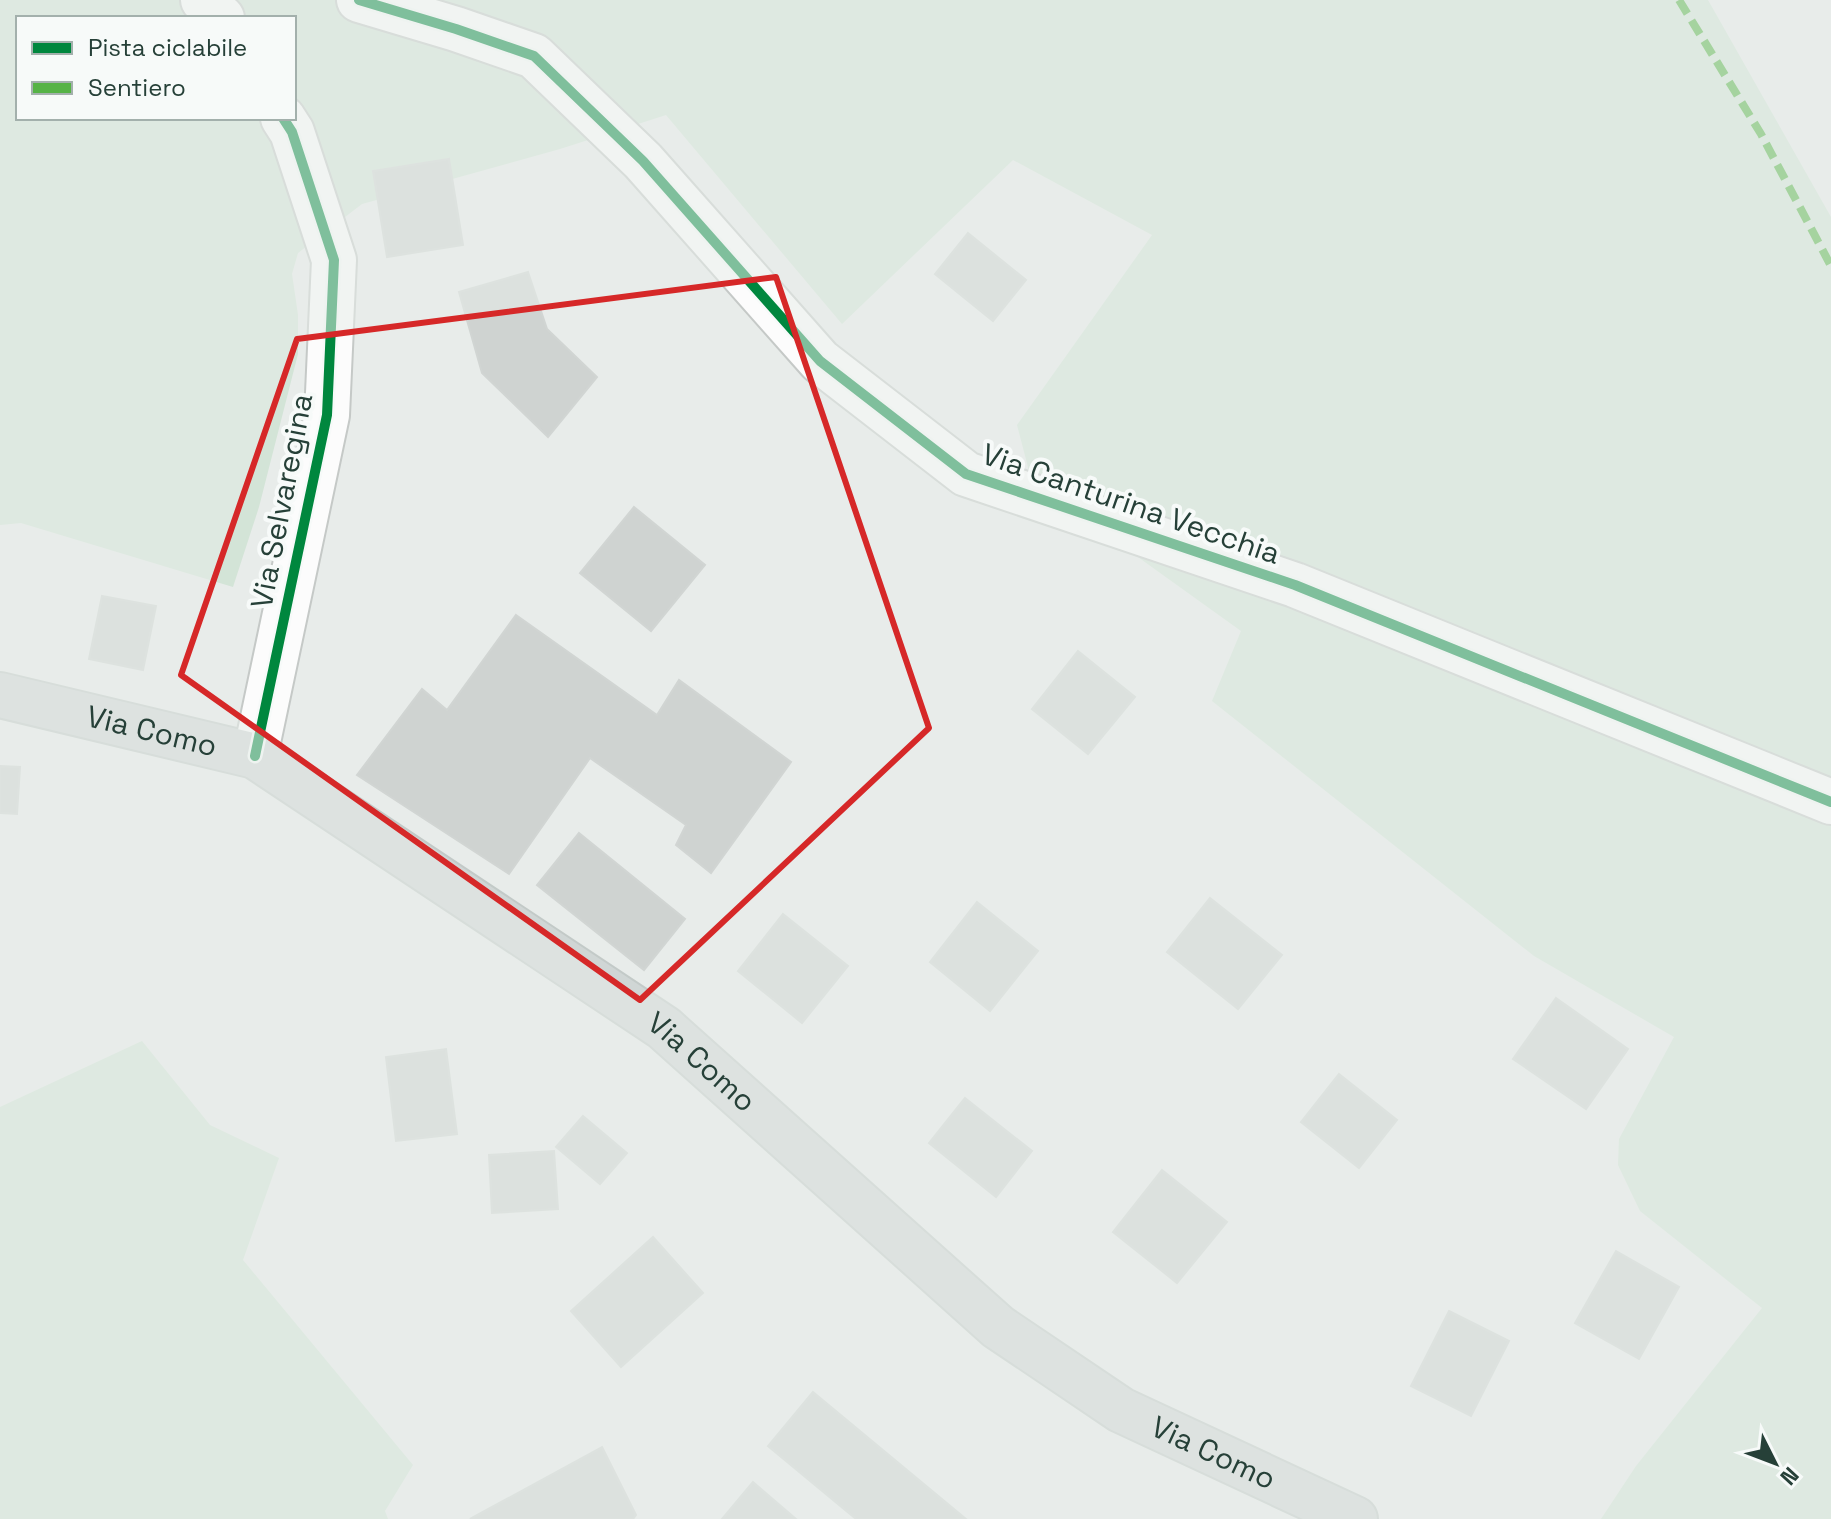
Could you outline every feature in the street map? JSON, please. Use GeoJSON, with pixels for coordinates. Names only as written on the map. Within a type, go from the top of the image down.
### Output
{"type":"FeatureCollection","features":[{"type":"Feature","properties":{"kind":"main road","name":"Via Como"},"geometry":{"type":"LineString","coordinates":[[0,695],[255,756],[664,1028],[998,1327],[1121,1410],[1355,1519]]}},
{"type":"Feature","properties":{"kind":"street"},"geometry":{"type":"LineString","coordinates":[[203,0],[220,16]]}},
{"type":"Feature","properties":{"kind":"street","name":"Via Canturina Vecchia"},"geometry":{"type":"LineString","coordinates":[[359,0],[534,56],[643,161],[820,361],[966,474],[1295,585],[1831,802]]}},
{"type":"Feature","properties":{"kind":"street","name":"Via Selvaregina"},"geometry":{"type":"LineString","coordinates":[[255,756],[327,415],[334,260],[292,132],[284,120]]}},
{"type":"Feature","properties":{"kind":"highlighted area"},"geometry":{"type":"Polygon","coordinates":[[[776,277],[929,728],[640,1000],[181,675],[297,339],[776,277]]]}},
{"type":"Feature","properties":{"kind":"green space"},"geometry":{"type":"Polygon","coordinates":[[[0,0],[1708,0],[1831,217],[1831,1519],[1601,1519],[1636,1466],[1762,1308],[1640,1211],[1618,1165],[1619,1139],[1674,1037],[1534,956],[1212,701],[1241,631],[1110,537],[1034,490],[1017,425],[1152,235],[1013,160],[842,324],[666,115],[560,149],[362,204],[298,253],[292,274],[298,315],[298,354],[259,507],[233,587],[21,523],[0,525],[0,0]]]}},
{"type":"Feature","properties":{"kind":"green space"},"geometry":{"type":"Polygon","coordinates":[[[142,1041],[210,1125],[279,1158],[243,1260],[413,1465],[385,1511],[388,1519],[0,1519],[0,1107],[142,1041]]]}},
{"type":"Feature","properties":{"kind":"building"},"geometry":{"type":"Polygon","coordinates":[[[449,159],[463,245],[387,257],[373,171],[449,159]]]}},
{"type":"Feature","properties":{"kind":"building"},"geometry":{"type":"Polygon","coordinates":[[[968,233],[1026,280],[993,321],[935,274],[968,233]]]}},
{"type":"Feature","properties":{"kind":"building"},"geometry":{"type":"Polygon","coordinates":[[[528,272],[547,329],[597,377],[548,437],[482,373],[459,292],[528,272]]]}},
{"type":"Feature","properties":{"kind":"building"},"geometry":{"type":"Polygon","coordinates":[[[634,507],[705,565],[651,631],[580,573],[634,507]]]}},
{"type":"Feature","properties":{"kind":"building"},"geometry":{"type":"Polygon","coordinates":[[[102,596],[156,606],[143,670],[89,659],[102,596]]]}},
{"type":"Feature","properties":{"kind":"building"},"geometry":{"type":"Polygon","coordinates":[[[516,615],[657,715],[679,680],[791,762],[711,873],[676,845],[686,825],[590,758],[509,874],[357,775],[422,689],[447,710],[516,615]]]}},
{"type":"Feature","properties":{"kind":"building"},"geometry":{"type":"Polygon","coordinates":[[[1078,651],[1135,697],[1088,754],[1032,709],[1078,651]]]}},
{"type":"Feature","properties":{"kind":"building"},"geometry":{"type":"Polygon","coordinates":[[[0,766],[20,767],[17,814],[0,813],[0,766]]]}},
{"type":"Feature","properties":{"kind":"building"},"geometry":{"type":"Polygon","coordinates":[[[579,833],[685,919],[644,970],[537,885],[579,833]]]}},
{"type":"Feature","properties":{"kind":"building"},"geometry":{"type":"Polygon","coordinates":[[[1210,898],[1282,955],[1238,1009],[1167,952],[1210,898]]]}},
{"type":"Feature","properties":{"kind":"building"},"geometry":{"type":"Polygon","coordinates":[[[977,902],[1038,951],[990,1011],[930,962],[977,902]]]}},
{"type":"Feature","properties":{"kind":"building"},"geometry":{"type":"Polygon","coordinates":[[[783,914],[848,966],[802,1023],[738,971],[783,914]]]}},
{"type":"Feature","properties":{"kind":"building"},"geometry":{"type":"Polygon","coordinates":[[[1556,998],[1628,1049],[1586,1109],[1513,1059],[1556,998]]]}},
{"type":"Feature","properties":{"kind":"building"},"geometry":{"type":"Polygon","coordinates":[[[446,1049],[457,1134],[396,1141],[386,1057],[446,1049]]]}},
{"type":"Feature","properties":{"kind":"building"},"geometry":{"type":"Polygon","coordinates":[[[1339,1074],[1397,1120],[1359,1168],[1301,1122],[1339,1074]]]}},
{"type":"Feature","properties":{"kind":"building"},"geometry":{"type":"Polygon","coordinates":[[[965,1098],[1032,1151],[996,1197],[929,1143],[965,1098]]]}},
{"type":"Feature","properties":{"kind":"building"},"geometry":{"type":"Polygon","coordinates":[[[583,1116],[627,1153],[600,1184],[556,1147],[583,1116]]]}},
{"type":"Feature","properties":{"kind":"building"},"geometry":{"type":"Polygon","coordinates":[[[554,1151],[558,1209],[492,1213],[489,1155],[554,1151]]]}},
{"type":"Feature","properties":{"kind":"building"},"geometry":{"type":"Polygon","coordinates":[[[1162,1170],[1227,1222],[1177,1283],[1113,1232],[1162,1170]]]}},
{"type":"Feature","properties":{"kind":"building"},"geometry":{"type":"Polygon","coordinates":[[[653,1237],[703,1293],[621,1367],[571,1311],[653,1237]]]}},
{"type":"Feature","properties":{"kind":"building"},"geometry":{"type":"Polygon","coordinates":[[[1616,1251],[1679,1287],[1639,1359],[1575,1323],[1616,1251]]]}},
{"type":"Feature","properties":{"kind":"building"},"geometry":{"type":"Polygon","coordinates":[[[1449,1311],[1509,1341],[1471,1416],[1411,1386],[1449,1311]]]}},
{"type":"Feature","properties":{"kind":"building"},"geometry":{"type":"Polygon","coordinates":[[[813,1392],[966,1519],[856,1519],[768,1446],[813,1392]]]}},
{"type":"Feature","properties":{"kind":"building"},"geometry":{"type":"Polygon","coordinates":[[[602,1447],[636,1515],[633,1519],[470,1519],[602,1447]]]}},
{"type":"Feature","properties":{"kind":"building"},"geometry":{"type":"Polygon","coordinates":[[[753,1482],[796,1519],[722,1519],[753,1482]]]}},
{"type":"Feature","properties":{"kind":"marked path"},"geometry":{"type":"LineString","coordinates":[[1679,0],[1761,134],[1831,266]]}},
{"type":"Feature","properties":{"kind":"cycle path"},"geometry":{"type":"LineString","coordinates":[[359,0],[534,56],[643,161],[820,361],[966,474],[1295,585],[1831,802]]}},
{"type":"Feature","properties":{"kind":"cycle path"},"geometry":{"type":"LineString","coordinates":[[255,756],[327,415],[334,260],[292,132],[284,120]]}}]}
